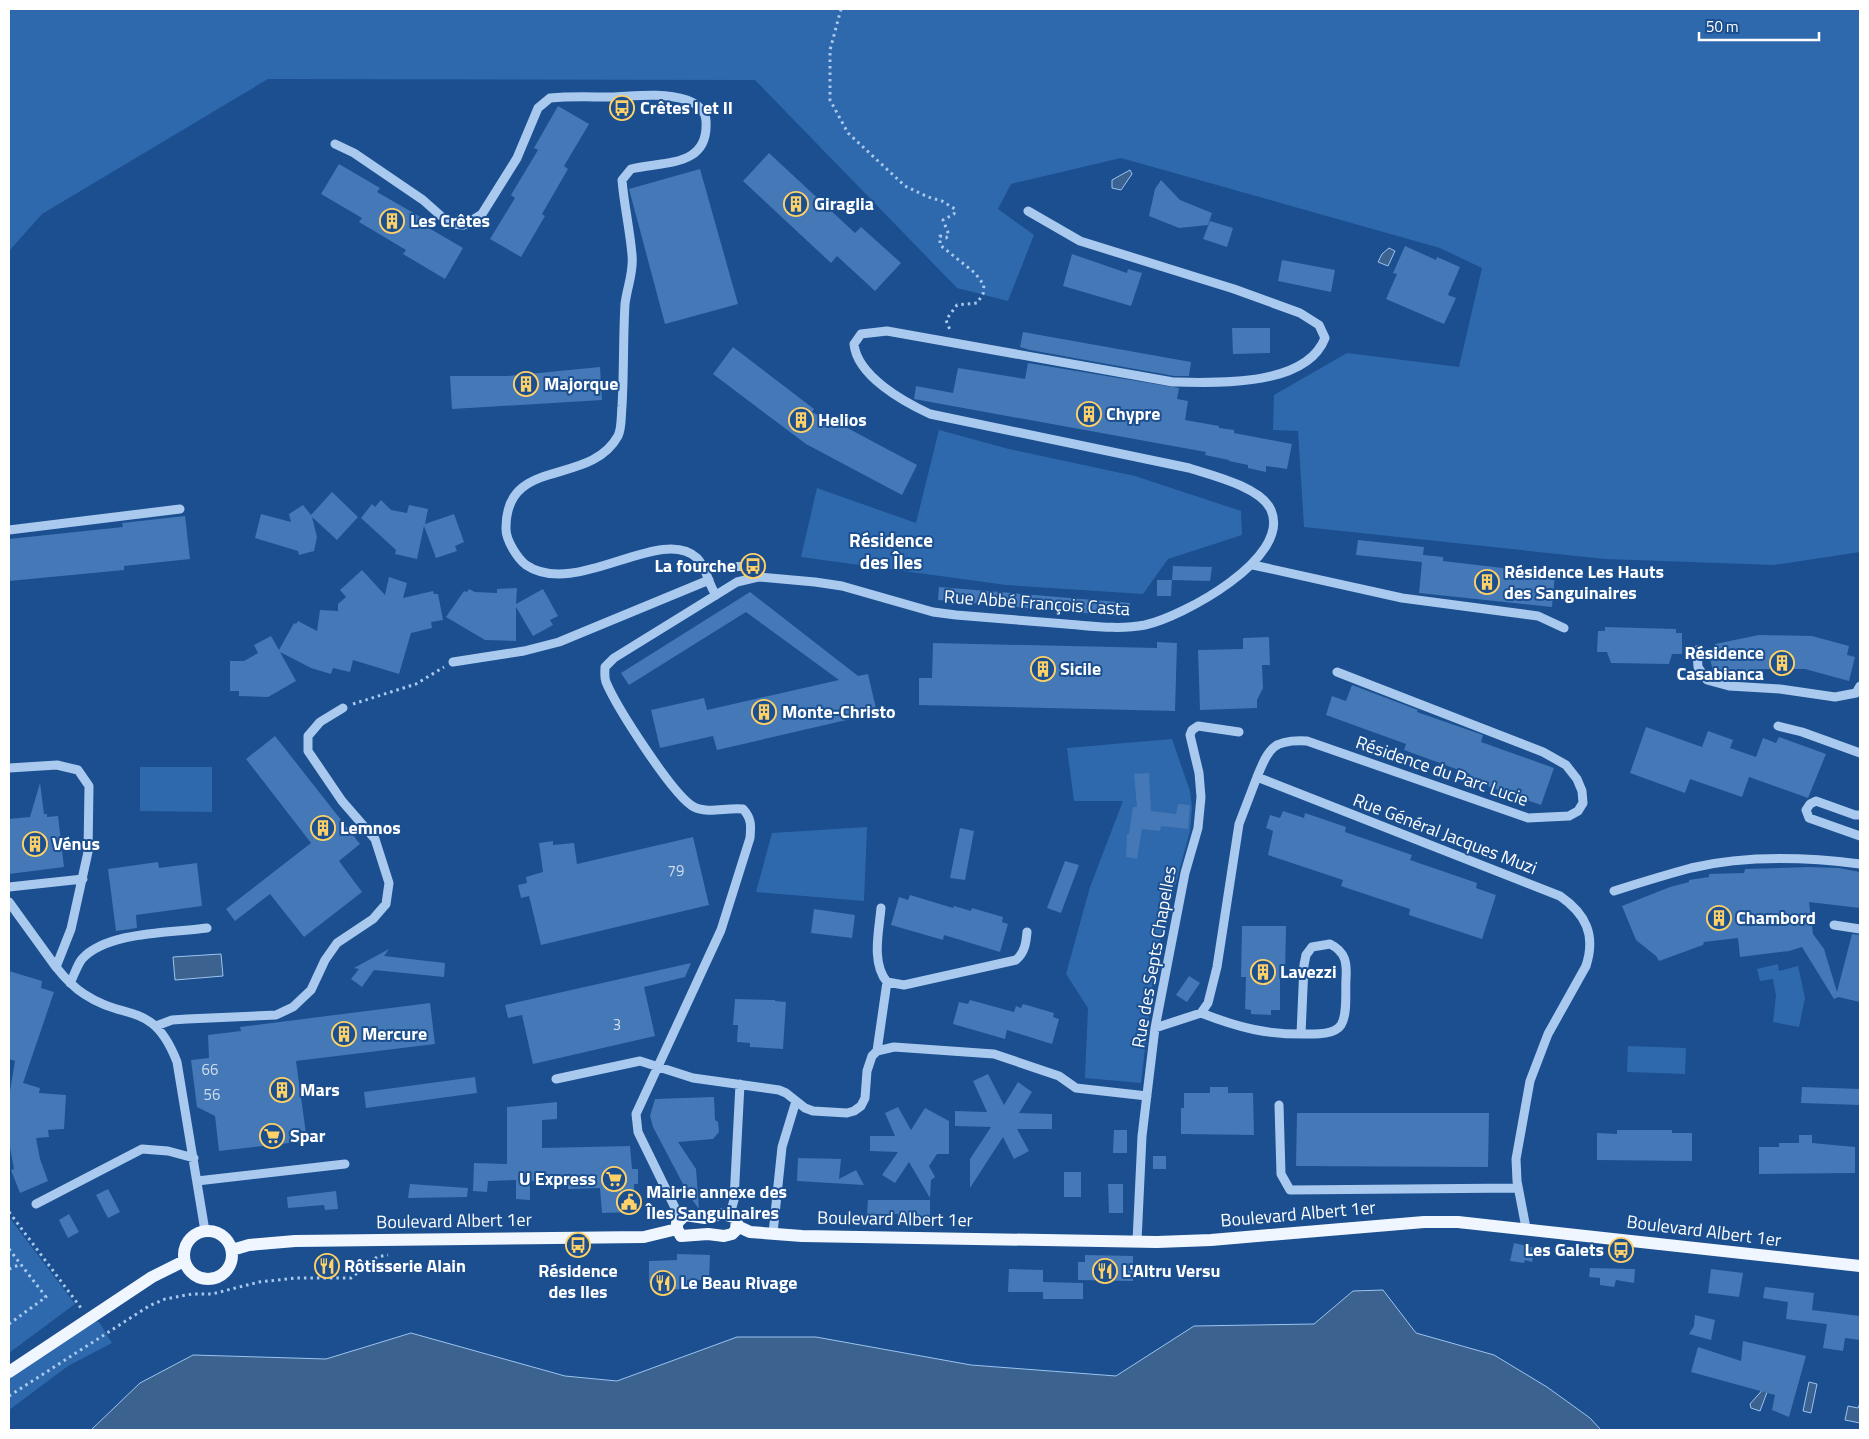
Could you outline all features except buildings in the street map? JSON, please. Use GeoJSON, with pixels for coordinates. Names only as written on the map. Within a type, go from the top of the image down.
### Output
{"type":"FeatureCollection","features":[{"type":"Feature","properties":{"kind":"main road","name":"Boulevard Albert 1er"},"geometry":{"type":"LineString","coordinates":[[232,1250],[249,1245],[295,1242],[644,1237],[678,1224],[686,1215],[705,1218],[730,1214]]}},
{"type":"Feature","properties":{"kind":"main road"},"geometry":{"type":"LineString","coordinates":[[730,1214],[737,1218],[737,1226]]}},
{"type":"Feature","properties":{"kind":"main road","name":"Boulevard Albert 1er"},"geometry":{"type":"LineString","coordinates":[[678,1224],[682,1236],[708,1234],[724,1236],[732,1234],[737,1226],[750,1232],[802,1236],[1137,1241],[1211,1240],[1424,1222],[1526,1228],[1860,1266]]}},
{"type":"Feature","properties":{"kind":"main road"},"geometry":{"type":"LineString","coordinates":[[205,1231],[212,1231],[225,1237],[232,1250],[233,1257],[227,1271],[214,1279],[199,1278],[192,1274],[184,1261],[186,1245],[190,1239],[205,1231]]}},
{"type":"Feature","properties":{"kind":"main road"},"geometry":{"type":"LineString","coordinates":[[9,1372],[152,1277],[184,1261]]}},
{"type":"Feature","properties":{"kind":"street"},"geometry":{"type":"LineString","coordinates":[[335,144],[354,153],[423,200],[450,224],[464,225],[482,214],[497,192],[517,158],[538,108],[550,98],[655,94],[687,100],[698,106],[706,118],[706,130],[700,149],[683,161],[631,169],[622,180],[632,257],[625,302],[623,384],[619,434],[606,452],[590,462],[538,478],[516,491],[506,513],[506,532],[516,554],[526,564],[542,572],[566,574],[655,550],[679,549],[696,558],[704,569],[716,595]]}},
{"type":"Feature","properties":{"kind":"street","name":"Rue Abbé François Casta"},"geometry":{"type":"LineString","coordinates":[[658,1066],[721,930],[750,838],[751,823],[749,816],[743,809],[696,808],[685,802],[668,783],[616,701],[605,679],[605,666],[614,658],[736,582],[758,577],[842,586],[932,612],[956,615],[1126,627],[1146,625],[1187,609],[1217,592],[1253,565],[1271,536],[1272,510],[1266,501],[1230,480],[1189,468],[930,414],[901,400],[869,374],[854,355],[854,344],[861,334],[887,331],[1173,382],[1204,382],[1274,376],[1304,365],[1320,351],[1325,338],[1319,325],[1300,314],[1234,289],[1080,241],[1028,211]]}},
{"type":"Feature","properties":{"kind":"street"},"geometry":{"type":"LineString","coordinates":[[9,530],[180,509]]}},
{"type":"Feature","properties":{"kind":"street"},"geometry":{"type":"LineString","coordinates":[[1253,565],[1402,598],[1538,616],[1564,628]]}},
{"type":"Feature","properties":{"kind":"street"},"geometry":{"type":"LineString","coordinates":[[704,569],[746,566],[756,571],[758,577]]}},
{"type":"Feature","properties":{"kind":"street"},"geometry":{"type":"LineString","coordinates":[[453,662],[524,651],[559,642],[709,580]]}},
{"type":"Feature","properties":{"kind":"street"},"geometry":{"type":"LineString","coordinates":[[1697,650],[1698,667],[1707,680],[1729,686],[1780,689],[1836,697],[1856,693],[1860,686]]}},
{"type":"Feature","properties":{"kind":"street","name":"Résidence du Parc Lucie"},"geometry":{"type":"LineString","coordinates":[[1258,777],[1266,755],[1272,748],[1289,740],[1306,741],[1528,818],[1569,816],[1578,811],[1583,803],[1578,779],[1566,765],[1542,752],[1337,672]]}},
{"type":"Feature","properties":{"kind":"street"},"geometry":{"type":"LineString","coordinates":[[156,1026],[172,1020],[276,1015],[293,1007],[311,990],[325,960],[336,943],[373,919],[386,904],[389,883],[375,839],[342,801],[308,751],[308,736],[320,722],[343,708]]}},
{"type":"Feature","properties":{"kind":"street","name":"Rue des Septs Chapelles"},"geometry":{"type":"LineString","coordinates":[[1137,1241],[1142,1136],[1155,1028],[1185,872],[1198,828],[1201,797],[1200,773],[1190,736],[1192,730],[1198,726],[1239,732]]}},
{"type":"Feature","properties":{"kind":"street"},"geometry":{"type":"LineString","coordinates":[[1778,726],[1802,732],[1860,753]]}},
{"type":"Feature","properties":{"kind":"street"},"geometry":{"type":"LineString","coordinates":[[9,768],[57,766],[78,770],[88,786],[88,852],[71,929],[56,967]]}},
{"type":"Feature","properties":{"kind":"street"},"geometry":{"type":"LineString","coordinates":[[1201,1014],[1213,990],[1240,824],[1258,777]]}},
{"type":"Feature","properties":{"kind":"street","name":"Rue Général Jacques Muzi"},"geometry":{"type":"LineString","coordinates":[[1258,777],[1560,896],[1575,906],[1582,916],[1591,942],[1590,953],[1586,966],[1548,1034],[1530,1081],[1518,1142],[1518,1188],[1526,1228]]}},
{"type":"Feature","properties":{"kind":"street"},"geometry":{"type":"LineString","coordinates":[[1860,815],[1855,815],[1816,801],[1810,804],[1806,810],[1809,818],[1860,836]]}},
{"type":"Feature","properties":{"kind":"street"},"geometry":{"type":"LineString","coordinates":[[1614,891],[1693,868],[1756,859],[1813,858],[1860,864]]}},
{"type":"Feature","properties":{"kind":"street"},"geometry":{"type":"LineString","coordinates":[[9,888],[83,879]]}},
{"type":"Feature","properties":{"kind":"street"},"geometry":{"type":"LineString","coordinates":[[9,902],[56,967],[70,983],[84,994],[101,1003],[129,1011],[156,1026],[168,1042],[177,1062],[205,1231]]}},
{"type":"Feature","properties":{"kind":"street"},"geometry":{"type":"LineString","coordinates":[[880,908],[878,962],[881,974],[888,982],[904,985],[1016,960],[1025,947],[1027,932]]}},
{"type":"Feature","properties":{"kind":"street"},"geometry":{"type":"LineString","coordinates":[[1834,925],[1860,929]]}},
{"type":"Feature","properties":{"kind":"street"},"geometry":{"type":"LineString","coordinates":[[70,983],[81,960],[96,947],[118,939],[207,928]]}},
{"type":"Feature","properties":{"kind":"street"},"geometry":{"type":"LineString","coordinates":[[1155,1028],[1201,1014],[1261,1032],[1301,1034],[1322,1034],[1333,1030],[1341,1025],[1343,1020],[1347,964],[1343,954],[1330,944],[1312,947],[1306,955],[1301,1034]]}},
{"type":"Feature","properties":{"kind":"street"},"geometry":{"type":"LineString","coordinates":[[556,1079],[640,1061],[693,1078],[779,1090],[805,1108],[813,1111],[847,1113],[854,1111],[861,1106],[865,1098],[869,1062],[877,1051],[888,982]]}},
{"type":"Feature","properties":{"kind":"street"},"geometry":{"type":"LineString","coordinates":[[877,1051],[894,1047],[994,1054],[1058,1076],[1076,1088],[1147,1096]]}},
{"type":"Feature","properties":{"kind":"street"},"geometry":{"type":"LineString","coordinates":[[658,1066],[636,1114],[635,1123],[672,1199],[678,1224]]}},
{"type":"Feature","properties":{"kind":"street"},"geometry":{"type":"LineString","coordinates":[[730,1214],[734,1200],[740,1084]]}},
{"type":"Feature","properties":{"kind":"street"},"geometry":{"type":"LineString","coordinates":[[773,1234],[782,1147],[796,1101]]}},
{"type":"Feature","properties":{"kind":"street"},"geometry":{"type":"LineString","coordinates":[[1279,1105],[1281,1174],[1290,1190],[1518,1188]]}},
{"type":"Feature","properties":{"kind":"street"},"geometry":{"type":"LineString","coordinates":[[36,1204],[142,1148],[152,1148],[194,1158]]}},
{"type":"Feature","properties":{"kind":"street"},"geometry":{"type":"LineString","coordinates":[[197,1181],[345,1164]]}},
{"type":"Feature","properties":{"kind":"path"},"geometry":{"type":"LineString","coordinates":[[842,9],[830,50],[830,100],[848,133],[905,186],[928,197],[942,201],[955,209],[954,214],[943,220],[948,235],[946,238],[940,236],[940,245],[975,273],[984,285],[983,294],[977,303],[957,305],[946,320],[955,344]]}},
{"type":"Feature","properties":{"kind":"path"},"geometry":{"type":"LineString","coordinates":[[343,708],[416,684],[453,662]]}},
{"type":"Feature","properties":{"kind":"path"},"geometry":{"type":"LineString","coordinates":[[9,1212],[83,1311]]}},
{"type":"Feature","properties":{"kind":"path"},"geometry":{"type":"LineString","coordinates":[[9,1248],[46,1297],[9,1324]]}},
{"type":"Feature","properties":{"kind":"path"},"geometry":{"type":"LineString","coordinates":[[9,1396],[150,1306],[165,1299],[192,1294],[212,1294],[268,1281],[296,1278],[351,1278],[377,1257],[394,1254]]}},
{"type":"Feature","properties":{"kind":"path"},"geometry":{"type":"LineString","coordinates":[[9,1270],[20,1264]]}},
{"type":"Feature","properties":{"kind":"shaded area"},"geometry":{"type":"Polygon","coordinates":[[[9,9],[1860,9],[1860,552],[1774,565],[1605,559],[1304,527],[1298,431],[1273,430],[1274,395],[1347,353],[1459,367],[1482,268],[1440,248],[1121,158],[1011,184],[998,209],[1034,235],[1008,301],[957,288],[755,80],[268,79],[42,214],[9,251],[9,9]]]}},
{"type":"Feature","properties":{"kind":"shaded area"},"geometry":{"type":"Polygon","coordinates":[[[1130,170],[1132,174],[1121,190],[1112,188],[1112,180],[1130,170]]]}},
{"type":"Feature","properties":{"kind":"shaded area"},"geometry":{"type":"Polygon","coordinates":[[[1389,248],[1395,251],[1388,266],[1378,262],[1382,254],[1389,248]]]}},
{"type":"Feature","properties":{"kind":"shaded area"},"geometry":{"type":"Polygon","coordinates":[[[939,430],[1009,449],[1135,476],[1241,511],[1242,535],[1168,559],[1143,594],[1006,585],[801,557],[817,488],[916,523],[939,430]]]}},
{"type":"Feature","properties":{"kind":"shaded area"},"geometry":{"type":"Polygon","coordinates":[[[1172,739],[1190,791],[1192,808],[1190,831],[1156,956],[1141,1083],[1085,1078],[1088,1008],[1066,974],[1090,887],[1123,801],[1074,801],[1067,748],[1172,739]]]}},
{"type":"Feature","properties":{"kind":"shaded area"},"geometry":{"type":"Polygon","coordinates":[[[140,767],[212,767],[212,812],[140,811],[140,767]]]}},
{"type":"Feature","properties":{"kind":"shaded area"},"geometry":{"type":"Polygon","coordinates":[[[867,827],[864,901],[756,892],[772,833],[867,827]]]}},
{"type":"Feature","properties":{"kind":"shaded area"},"geometry":{"type":"Polygon","coordinates":[[[221,954],[223,976],[175,980],[173,957],[221,954]]]}},
{"type":"Feature","properties":{"kind":"shaded area"},"geometry":{"type":"Polygon","coordinates":[[[1778,964],[1779,971],[1798,966],[1805,998],[1799,1027],[1773,1022],[1776,996],[1773,979],[1760,981],[1757,969],[1778,964]]]}},
{"type":"Feature","properties":{"kind":"shaded area"},"geometry":{"type":"Polygon","coordinates":[[[1628,1046],[1686,1048],[1685,1074],[1627,1072],[1628,1046]]]}},
{"type":"Feature","properties":{"kind":"shaded area"},"geometry":{"type":"Polygon","coordinates":[[[9,1217],[75,1304],[9,1353],[9,1217]]]}},
{"type":"Feature","properties":{"kind":"shaded area"},"geometry":{"type":"Polygon","coordinates":[[[1383,1290],[1416,1333],[1494,1355],[1547,1387],[1590,1418],[1601,1430],[91,1430],[140,1383],[193,1355],[326,1359],[411,1333],[565,1376],[617,1381],[737,1337],[816,1337],[971,1365],[1116,1376],[1194,1326],[1314,1324],[1353,1291],[1383,1290]]]}},
{"type":"Feature","properties":{"kind":"shaded area"},"geometry":{"type":"Polygon","coordinates":[[[90,1319],[99,1322],[112,1343],[68,1366],[9,1410],[9,1372],[90,1319]]]}},
{"type":"Feature","properties":{"kind":"shaded area"},"geometry":{"type":"Polygon","coordinates":[[[1809,1382],[1817,1384],[1811,1413],[1803,1411],[1809,1382]]]}},
{"type":"Feature","properties":{"kind":"shaded area"},"geometry":{"type":"Polygon","coordinates":[[[1766,1386],[1769,1387],[1760,1411],[1751,1408],[1750,1404],[1766,1386]]]}},
{"type":"Feature","properties":{"kind":"shaded area"},"geometry":{"type":"Polygon","coordinates":[[[1860,1403],[1860,1423],[1845,1420],[1848,1406],[1858,1408],[1860,1403]]]}},
{"type":"Feature","properties":{"kind":"place","name":"Crêtes I et II"},"geometry":{"type":"Point","coordinates":[622,108]}},
{"type":"Feature","properties":{"kind":"place","name":"Giraglia"},"geometry":{"type":"Point","coordinates":[796,204]}},
{"type":"Feature","properties":{"kind":"place","name":"Les Crêtes"},"geometry":{"type":"Point","coordinates":[392,221]}},
{"type":"Feature","properties":{"kind":"place","name":"Majorque"},"geometry":{"type":"Point","coordinates":[526,384]}},
{"type":"Feature","properties":{"kind":"place","name":"Chypre"},"geometry":{"type":"Point","coordinates":[1089,414]}},
{"type":"Feature","properties":{"kind":"place","name":"Helios"},"geometry":{"type":"Point","coordinates":[801,420]}},
{"type":"Feature","properties":{"kind":"place","name":"La fourche"},"geometry":{"type":"Point","coordinates":[753,566]}},
{"type":"Feature","properties":{"kind":"place","name":"Résidence Les Hauts des Sanguinaires"},"geometry":{"type":"Point","coordinates":[1487,582]}},
{"type":"Feature","properties":{"kind":"place","name":"Résidence Casabianca"},"geometry":{"type":"Point","coordinates":[1782,663]}},
{"type":"Feature","properties":{"kind":"place","name":"Sicile"},"geometry":{"type":"Point","coordinates":[1043,669]}},
{"type":"Feature","properties":{"kind":"place","name":"Monte-Christo"},"geometry":{"type":"Point","coordinates":[764,712]}},
{"type":"Feature","properties":{"kind":"place","name":"Lemnos"},"geometry":{"type":"Point","coordinates":[323,828]}},
{"type":"Feature","properties":{"kind":"place","name":"Vénus"},"geometry":{"type":"Point","coordinates":[35,844]}},
{"type":"Feature","properties":{"kind":"place","name":"Chambord"},"geometry":{"type":"Point","coordinates":[1719,918]}},
{"type":"Feature","properties":{"kind":"place","name":"Lavezzi"},"geometry":{"type":"Point","coordinates":[1263,972]}},
{"type":"Feature","properties":{"kind":"place","name":"Mercure"},"geometry":{"type":"Point","coordinates":[344,1034]}},
{"type":"Feature","properties":{"kind":"place","name":"Mars"},"geometry":{"type":"Point","coordinates":[282,1090]}},
{"type":"Feature","properties":{"kind":"place","name":"Spar"},"geometry":{"type":"Point","coordinates":[272,1136]}},
{"type":"Feature","properties":{"kind":"place","name":"U Express"},"geometry":{"type":"Point","coordinates":[614,1179]}},
{"type":"Feature","properties":{"kind":"place","name":"Mairie annexe des Îles Sanguinaires"},"geometry":{"type":"Point","coordinates":[629,1202]}},
{"type":"Feature","properties":{"kind":"place","name":"Résidence des Iles"},"geometry":{"type":"Point","coordinates":[578,1245]}},
{"type":"Feature","properties":{"kind":"place","name":"Les Galets"},"geometry":{"type":"Point","coordinates":[1621,1250]}},
{"type":"Feature","properties":{"kind":"place","name":"Rôtisserie Alain"},"geometry":{"type":"Point","coordinates":[327,1266]}},
{"type":"Feature","properties":{"kind":"place","name":"L'Altru Versu"},"geometry":{"type":"Point","coordinates":[1105,1271]}},
{"type":"Feature","properties":{"kind":"place","name":"Le Beau Rivage"},"geometry":{"type":"Point","coordinates":[663,1283]}},
{"type":"Feature","properties":{"kind":"district","name":"Résidence des Îles"},"geometry":{"type":"Point","coordinates":[891,551]}}]}
